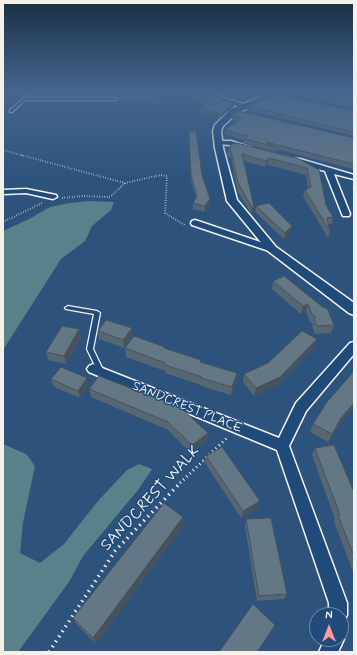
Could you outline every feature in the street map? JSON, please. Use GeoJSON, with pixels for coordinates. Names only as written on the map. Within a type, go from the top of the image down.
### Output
{"type":"FeatureCollection","features":[{"type":"Feature","properties":{"kind":"street"},"geometry":{"type":"LineString","coordinates":[[224,121],[219,125],[217,131],[218,142],[232,201],[272,249],[354,310]]}},
{"type":"Feature","properties":{"kind":"street"},"geometry":{"type":"LineString","coordinates":[[218,142],[231,142],[253,149]]}},
{"type":"Feature","properties":{"kind":"street"},"geometry":{"type":"LineString","coordinates":[[291,160],[354,178]]}},
{"type":"Feature","properties":{"kind":"street"},"geometry":{"type":"LineString","coordinates":[[329,171],[346,214]]}},
{"type":"Feature","properties":{"kind":"street"},"geometry":{"type":"LineString","coordinates":[[3,192],[26,192],[57,198]]}},
{"type":"Feature","properties":{"kind":"street"},"geometry":{"type":"LineString","coordinates":[[195,223],[272,249]]}},
{"type":"Feature","properties":{"kind":"street"},"geometry":{"type":"LineString","coordinates":[[338,607],[338,603],[282,446],[302,407],[354,346]]}},
{"type":"Feature","properties":{"kind":"street","name":"SANDCREST PLACE"},"geometry":{"type":"LineString","coordinates":[[97,371],[282,446]]}},
{"type":"Feature","properties":{"kind":"lane"},"geometry":{"type":"LineString","coordinates":[[68,308],[97,313],[90,349],[97,371]]}},
{"type":"Feature","properties":{"kind":"path"},"geometry":{"type":"LineString","coordinates":[[3,150],[125,183],[161,175],[167,176],[165,213],[176,221],[191,228],[195,223]]}},
{"type":"Feature","properties":{"kind":"path"},"geometry":{"type":"LineString","coordinates":[[57,198],[83,196],[110,197],[125,183]]}},
{"type":"Feature","properties":{"kind":"path"},"geometry":{"type":"LineString","coordinates":[[3,222],[46,202]]}},
{"type":"Feature","properties":{"kind":"path","name":"SANDCREST WALK"},"geometry":{"type":"LineString","coordinates":[[49,652],[115,551],[197,465],[237,429]]}},
{"type":"Feature","properties":{"kind":"green space"},"geometry":{"type":"Polygon","coordinates":[[[91,201],[114,202],[111,210],[92,226],[85,241],[61,259],[3,350],[3,231],[50,207],[91,201]]]}},
{"type":"Feature","properties":{"kind":"green space"},"geometry":{"type":"Polygon","coordinates":[[[3,444],[26,454],[35,466],[23,522],[20,553],[40,563],[64,544],[98,501],[127,470],[139,464],[152,469],[138,490],[83,556],[69,582],[18,652],[3,652],[3,444]]]}},
{"type":"Feature","properties":{"kind":"building"},"geometry":{"type":"Polygon","coordinates":[[[238,121],[279,121],[354,138],[354,164],[266,142],[276,147],[245,139],[248,136],[225,130],[238,121]]]}},
{"type":"Feature","properties":{"kind":"building"},"geometry":{"type":"Polygon","coordinates":[[[307,121],[354,121],[354,132],[307,121]]]}},
{"type":"Feature","properties":{"kind":"building"},"geometry":{"type":"Polygon","coordinates":[[[189,131],[196,131],[202,175],[210,199],[205,206],[193,203],[197,197],[191,175],[189,131]]]}},
{"type":"Feature","properties":{"kind":"building"},"geometry":{"type":"Polygon","coordinates":[[[237,143],[299,159],[319,170],[326,205],[333,217],[327,218],[330,231],[305,190],[311,187],[307,168],[269,158],[266,161],[242,154],[254,207],[252,208],[238,183],[231,151],[228,150],[231,148],[230,145],[237,143]]]}},
{"type":"Feature","properties":{"kind":"building"},"geometry":{"type":"Polygon","coordinates":[[[269,203],[292,226],[285,233],[256,206],[269,203]]]}},
{"type":"Feature","properties":{"kind":"building"},"geometry":{"type":"Polygon","coordinates":[[[284,276],[324,308],[327,308],[334,325],[317,326],[314,319],[316,317],[312,314],[308,304],[303,306],[273,281],[284,276]]]}},
{"type":"Feature","properties":{"kind":"building"},"geometry":{"type":"Polygon","coordinates":[[[106,320],[132,328],[123,340],[98,331],[106,320]]]}},
{"type":"Feature","properties":{"kind":"building"},"geometry":{"type":"Polygon","coordinates":[[[62,326],[79,329],[64,356],[46,352],[62,326]]]}},
{"type":"Feature","properties":{"kind":"building"},"geometry":{"type":"Polygon","coordinates":[[[302,331],[317,339],[280,377],[256,388],[244,374],[268,363],[302,331]]]}},
{"type":"Feature","properties":{"kind":"building"},"geometry":{"type":"Polygon","coordinates":[[[134,336],[201,360],[200,362],[237,373],[232,387],[165,365],[165,363],[125,348],[134,336]]]}},
{"type":"Feature","properties":{"kind":"building"},"geometry":{"type":"Polygon","coordinates":[[[61,367],[87,378],[78,391],[51,379],[61,367]]]}},
{"type":"Feature","properties":{"kind":"building"},"geometry":{"type":"Polygon","coordinates":[[[354,371],[354,403],[341,418],[332,434],[313,424],[327,402],[354,371]]]}},
{"type":"Feature","properties":{"kind":"building"},"geometry":{"type":"Polygon","coordinates":[[[99,376],[180,407],[208,433],[192,445],[168,422],[89,389],[99,376]]]}},
{"type":"Feature","properties":{"kind":"building"},"geometry":{"type":"Polygon","coordinates":[[[334,445],[354,492],[354,556],[315,448],[334,445]]]}},
{"type":"Feature","properties":{"kind":"building"},"geometry":{"type":"Polygon","coordinates":[[[222,447],[260,501],[243,511],[206,456],[222,447]]]}},
{"type":"Feature","properties":{"kind":"building"},"geometry":{"type":"Polygon","coordinates":[[[164,503],[183,517],[93,638],[73,618],[164,503]]]}},
{"type":"Feature","properties":{"kind":"building"},"geometry":{"type":"Polygon","coordinates":[[[271,518],[287,594],[259,596],[246,519],[271,518]]]}},
{"type":"Feature","properties":{"kind":"building"},"geometry":{"type":"Polygon","coordinates":[[[253,604],[275,625],[257,652],[219,652],[253,604]]]}}]}
